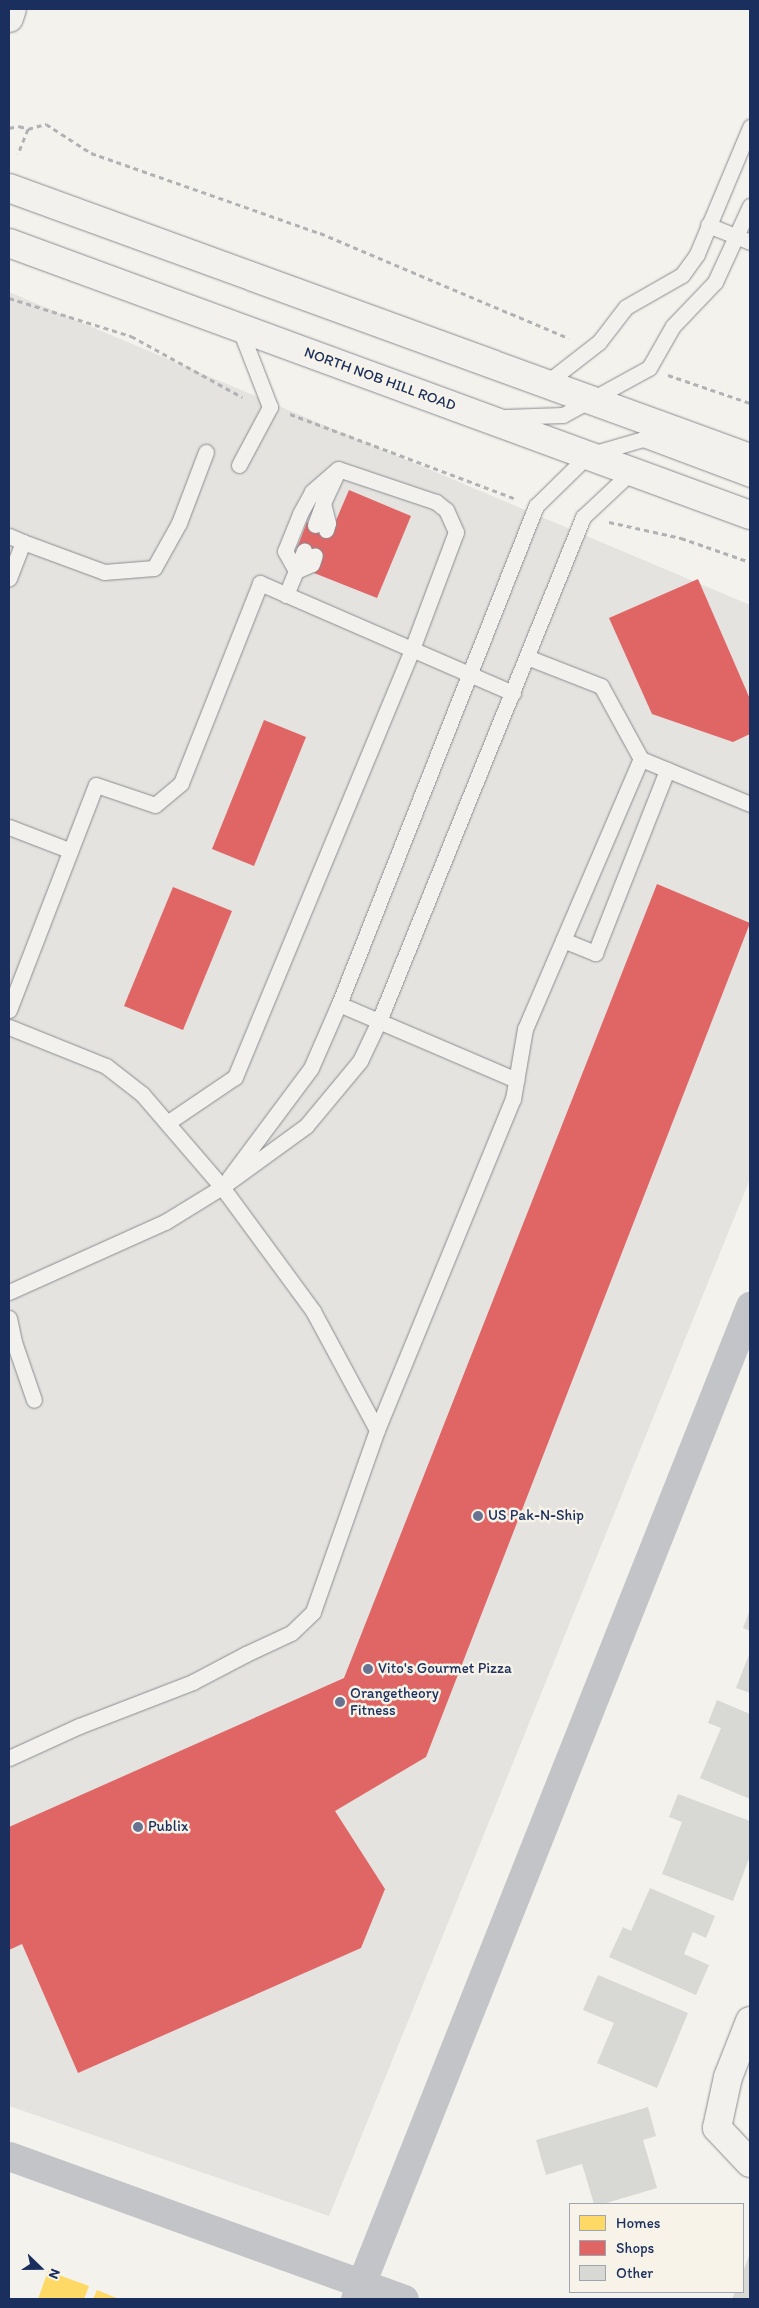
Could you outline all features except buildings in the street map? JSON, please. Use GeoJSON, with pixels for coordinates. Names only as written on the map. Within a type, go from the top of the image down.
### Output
{"type":"FeatureCollection","features":[{"type":"Feature","properties":{"kind":"main road"},"geometry":{"type":"LineString","coordinates":[[9,18],[12,9]]}},
{"type":"Feature","properties":{"kind":"main road"},"geometry":{"type":"LineString","coordinates":[[9,188],[750,458]]}},
{"type":"Feature","properties":{"kind":"main road","name":"NORTH NOB HILL ROAD"},"geometry":{"type":"LineString","coordinates":[[9,243],[750,515]]}},
{"type":"Feature","properties":{"kind":"main road"},"geometry":{"type":"LineString","coordinates":[[750,2021],[728,2077],[717,2128],[750,2163]]}},
{"type":"Feature","properties":{"kind":"lane"},"geometry":{"type":"LineString","coordinates":[[545,384],[592,347],[626,307],[682,275],[697,254],[750,127]]}},
{"type":"Feature","properties":{"kind":"lane"},"geometry":{"type":"LineString","coordinates":[[483,417],[563,415],[592,401],[649,368],[673,326],[715,282],[743,239],[750,206]]}},
{"type":"Feature","properties":{"kind":"lane"},"geometry":{"type":"LineString","coordinates":[[708,225],[743,239]]}},
{"type":"Feature","properties":{"kind":"lane"},"geometry":{"type":"LineString","coordinates":[[239,327],[270,407],[239,466]]}},
{"type":"Feature","properties":{"kind":"lane"},"geometry":{"type":"LineString","coordinates":[[222,1187],[311,1068],[339,1004],[471,675],[536,506],[588,455],[643,439],[750,479]]}},
{"type":"Feature","properties":{"kind":"lane"},"geometry":{"type":"LineString","coordinates":[[9,536],[104,572],[154,568],[179,523],[206,452]]}},
{"type":"Feature","properties":{"kind":"lane"},"geometry":{"type":"LineString","coordinates":[[320,527],[328,523],[324,503],[338,469]]}},
{"type":"Feature","properties":{"kind":"lane"},"geometry":{"type":"LineString","coordinates":[[167,1122],[235,1077],[412,650],[456,532],[446,510],[436,502],[338,469]]}},
{"type":"Feature","properties":{"kind":"lane"},"geometry":{"type":"LineString","coordinates":[[296,571],[285,551],[300,514],[312,492],[338,469]]}},
{"type":"Feature","properties":{"kind":"lane"},"geometry":{"type":"LineString","coordinates":[[9,1292],[165,1222],[222,1187],[306,1126],[360,1060],[379,1021],[528,657],[583,516],[632,471]]}},
{"type":"Feature","properties":{"kind":"lane"},"geometry":{"type":"LineString","coordinates":[[9,578],[23,542]]}},
{"type":"Feature","properties":{"kind":"lane"},"geometry":{"type":"LineString","coordinates":[[286,595],[296,571],[310,553]]}},
{"type":"Feature","properties":{"kind":"lane"},"geometry":{"type":"LineString","coordinates":[[9,1010],[69,850],[96,785],[155,805],[181,783],[260,583],[513,693]]}},
{"type":"Feature","properties":{"kind":"lane"},"geometry":{"type":"LineString","coordinates":[[528,657],[601,686],[641,759],[750,804]]}},
{"type":"Feature","properties":{"kind":"lane"},"geometry":{"type":"LineString","coordinates":[[9,1758],[87,1722],[193,1682],[246,1654],[292,1633],[313,1612],[377,1430],[513,1099],[525,1029],[641,759]]}},
{"type":"Feature","properties":{"kind":"lane"},"geometry":{"type":"LineString","coordinates":[[563,940],[595,953],[667,770]]}},
{"type":"Feature","properties":{"kind":"lane"},"geometry":{"type":"LineString","coordinates":[[9,827],[69,850]]}},
{"type":"Feature","properties":{"kind":"lane"},"geometry":{"type":"LineString","coordinates":[[339,1004],[516,1080]]}},
{"type":"Feature","properties":{"kind":"lane"},"geometry":{"type":"LineString","coordinates":[[9,1026],[106,1066],[142,1094],[222,1187],[313,1311],[377,1430]]}},
{"type":"Feature","properties":{"kind":"lane"},"geometry":{"type":"LineString","coordinates":[[9,1318],[14,1342],[34,1400]]}},
{"type":"Feature","properties":{"kind":"path"},"geometry":{"type":"LineString","coordinates":[[9,128],[19,126],[28,129],[46,124],[92,153],[320,233],[592,347]]}},
{"type":"Feature","properties":{"kind":"path"},"geometry":{"type":"LineString","coordinates":[[18,154],[28,129]]}},
{"type":"Feature","properties":{"kind":"path"},"geometry":{"type":"LineString","coordinates":[[9,298],[131,336],[234,394],[536,506]]}},
{"type":"Feature","properties":{"kind":"path"},"geometry":{"type":"LineString","coordinates":[[649,368],[750,404]]}},
{"type":"Feature","properties":{"kind":"path"},"geometry":{"type":"LineString","coordinates":[[583,516],[682,538],[750,562]]}},
{"type":"Feature","properties":{"kind":"shaded area"},"geometry":{"type":"Polygon","coordinates":[[[9,292],[750,605],[750,1179],[329,2216],[9,2106],[9,292]]]}},
{"type":"Feature","properties":{"kind":"shaded area"},"geometry":{"type":"Polygon","coordinates":[[[361,2285],[404,2299],[355,2299],[361,2285]]]}},
{"type":"Feature","properties":{"kind":"waterway"},"geometry":{"type":"LineString","coordinates":[[355,2299],[750,1306]]}},
{"type":"Feature","properties":{"kind":"waterway"},"geometry":{"type":"LineString","coordinates":[[9,2156],[404,2299]]}},
{"type":"Feature","properties":{"kind":"place","name":"US Pak-N-Ship"},"geometry":{"type":"Point","coordinates":[478,1516]}},
{"type":"Feature","properties":{"kind":"place","name":"Vito's Gourmet Pizza"},"geometry":{"type":"Point","coordinates":[368,1669]}},
{"type":"Feature","properties":{"kind":"place","name":"Orangetheory Fitness"},"geometry":{"type":"Point","coordinates":[340,1702]}},
{"type":"Feature","properties":{"kind":"place","name":"Publix"},"geometry":{"type":"Point","coordinates":[138,1827]}}]}
